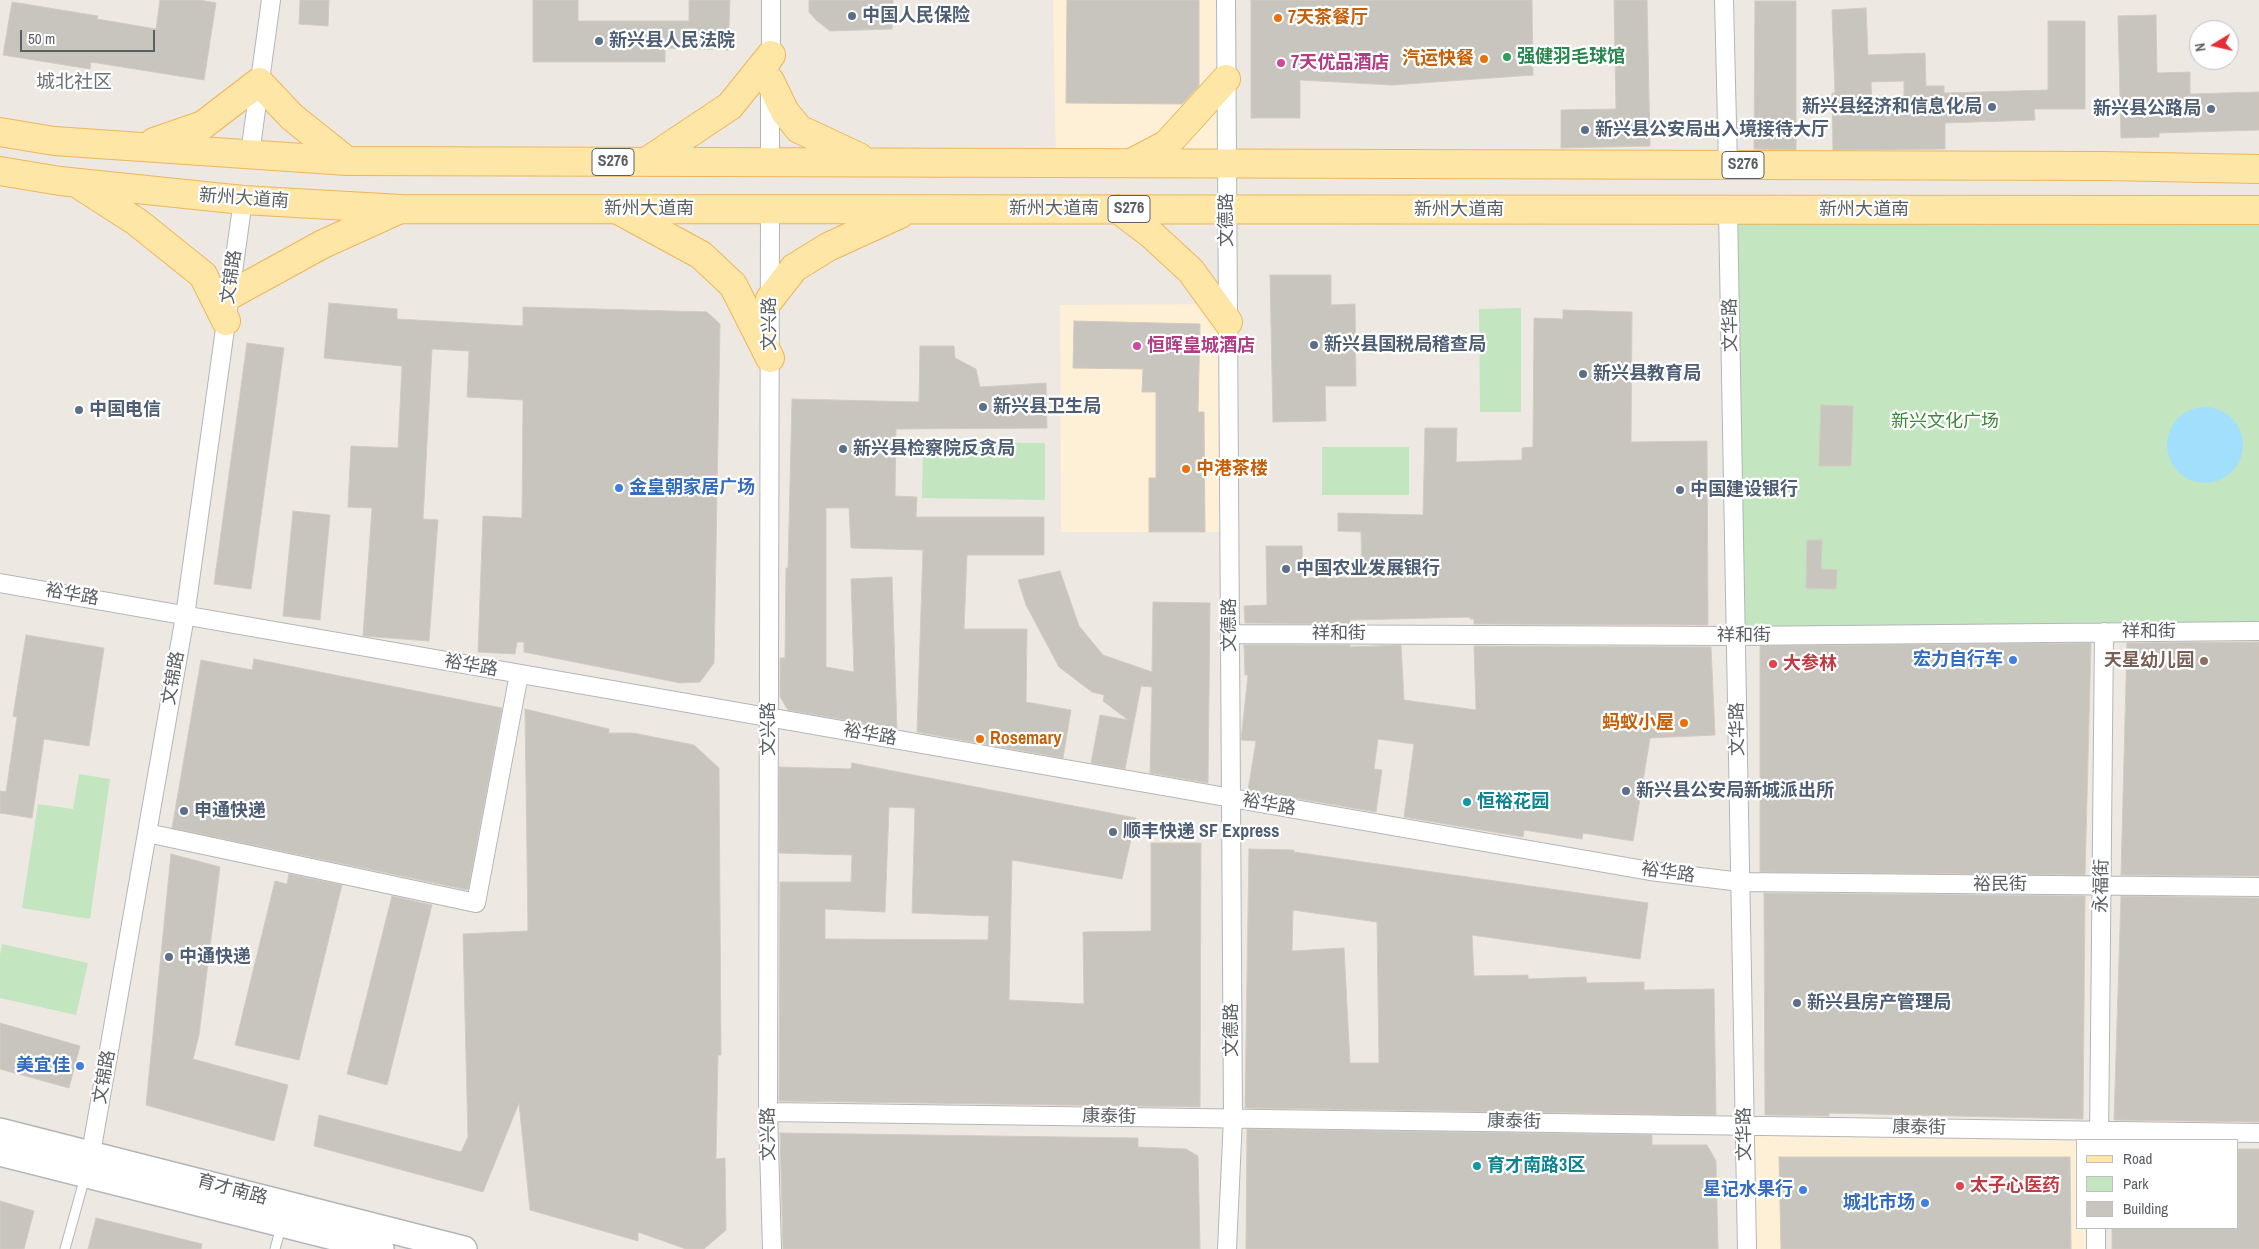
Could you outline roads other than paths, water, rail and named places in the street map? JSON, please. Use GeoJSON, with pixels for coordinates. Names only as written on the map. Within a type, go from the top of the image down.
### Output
{"type":"FeatureCollection","features":[{"type":"Feature","properties":{"kind":"main road"},"geometry":{"type":"LineString","coordinates":[[646,162],[730,106],[771,68],[785,112],[799,130],[872,163]]}},
{"type":"Feature","properties":{"kind":"main road"},"geometry":{"type":"LineString","coordinates":[[1131,164],[1167,144],[1226,80]]}},
{"type":"Feature","properties":{"kind":"main road"},"geometry":{"type":"LineString","coordinates":[[140,147],[203,125],[259,82],[292,117],[347,161]]}},
{"type":"Feature","properties":{"kind":"main road","name":"S276"},"geometry":{"type":"LineString","coordinates":[[0,132],[54,141],[347,161],[1728,165],[2259,169]]}},
{"type":"Feature","properties":{"kind":"main road","name":"新州大道南"},"geometry":{"type":"LineString","coordinates":[[0,171],[76,183],[243,200],[401,208],[2259,210]]}},
{"type":"Feature","properties":{"kind":"main road"},"geometry":{"type":"LineString","coordinates":[[76,183],[137,222],[204,275],[226,321]]}},
{"type":"Feature","properties":{"kind":"main road"},"geometry":{"type":"LineString","coordinates":[[230,295],[323,244],[401,208]]}},
{"type":"Feature","properties":{"kind":"main road"},"geometry":{"type":"LineString","coordinates":[[617,209],[701,255],[733,285],[770,358]]}},
{"type":"Feature","properties":{"kind":"main road"},"geometry":{"type":"LineString","coordinates":[[770,299],[794,268],[828,247],[910,209]]}},
{"type":"Feature","properties":{"kind":"main road"},"geometry":{"type":"LineString","coordinates":[[1118,209],[1151,234],[1191,271],[1228,322]]}},
{"type":"Feature","properties":{"kind":"street"},"geometry":{"type":"LineString","coordinates":[[250,154],[271,0]]}},
{"type":"Feature","properties":{"kind":"street"},"geometry":{"type":"LineString","coordinates":[[770,163],[771,0]]}},
{"type":"Feature","properties":{"kind":"street","name":"文德路"},"geometry":{"type":"LineString","coordinates":[[1226,0],[1233,1118],[1227,1249]]}},
{"type":"Feature","properties":{"kind":"street"},"geometry":{"type":"LineString","coordinates":[[1724,0],[1728,165]]}},
{"type":"Feature","properties":{"kind":"street","name":"文锦路"},"geometry":{"type":"LineString","coordinates":[[88,1164],[185,616],[243,200]]}},
{"type":"Feature","properties":{"kind":"street","name":"文兴路"},"geometry":{"type":"LineString","coordinates":[[770,209],[768,1112],[772,1249]]}},
{"type":"Feature","properties":{"kind":"street","name":"文华路"},"geometry":{"type":"LineString","coordinates":[[1728,210],[1747,1249]]}},
{"type":"Feature","properties":{"kind":"street","name":"裕华路"},"geometry":{"type":"LineString","coordinates":[[0,583],[1650,872],[1741,882]]}},
{"type":"Feature","properties":{"kind":"street","name":"祥和街"},"geometry":{"type":"LineString","coordinates":[[1230,634],[1736,636],[2259,631]]}},
{"type":"Feature","properties":{"kind":"street","name":"永福街"},"geometry":{"type":"LineString","coordinates":[[2099,1135],[2104,632]]}},
{"type":"Feature","properties":{"kind":"street"},"geometry":{"type":"LineString","coordinates":[[147,833],[476,903],[519,674]]}},
{"type":"Feature","properties":{"kind":"street","name":"裕民街"},"geometry":{"type":"LineString","coordinates":[[1741,882],[2259,887]]}},
{"type":"Feature","properties":{"kind":"street","name":"康泰街"},"geometry":{"type":"LineString","coordinates":[[768,1112],[1745,1126],[2099,1135],[2259,1133]]}},
{"type":"Feature","properties":{"kind":"street","name":"育才南路"},"geometry":{"type":"LineString","coordinates":[[0,1131],[88,1164],[282,1224],[381,1249]]}},
{"type":"Feature","properties":{"kind":"street","name":"育才南路"},"geometry":{"type":"LineString","coordinates":[[0,1153],[88,1164],[464,1249]]}},
{"type":"Feature","properties":{"kind":"street"},"geometry":{"type":"LineString","coordinates":[[2096,1229],[2096,1249]]}},
{"type":"Feature","properties":{"kind":"lane"},"geometry":{"type":"LineString","coordinates":[[65,1249],[88,1164]]}},
{"type":"Feature","properties":{"kind":"lane"},"geometry":{"type":"LineString","coordinates":[[275,1249],[282,1224]]}},
{"type":"Feature","properties":{"kind":"water"},"geometry":{"type":"Polygon","coordinates":[[[2205,407],[2220,410],[2232,418],[2240,430],[2243,445],[2240,460],[2232,472],[2220,480],[2205,483],[2190,480],[2178,472],[2170,460],[2167,445],[2170,430],[2178,418],[2190,410],[2205,407]]]}},
{"type":"Feature","properties":{"kind":"place","name":"中国人民保险"},"geometry":{"type":"Point","coordinates":[852,16]}},
{"type":"Feature","properties":{"kind":"place","name":"7天茶餐厅"},"geometry":{"type":"Point","coordinates":[1278,18]}},
{"type":"Feature","properties":{"kind":"place","name":"新兴县人民法院"},"geometry":{"type":"Point","coordinates":[599,41]}},
{"type":"Feature","properties":{"kind":"place","name":"强健羽毛球馆"},"geometry":{"type":"Point","coordinates":[1507,57]}},
{"type":"Feature","properties":{"kind":"place","name":"汽运快餐"},"geometry":{"type":"Point","coordinates":[1484,59]}},
{"type":"Feature","properties":{"kind":"place","name":"7天优品酒店"},"geometry":{"type":"Point","coordinates":[1281,63]}},
{"type":"Feature","properties":{"kind":"place","name":"新兴县经济和信息化局"},"geometry":{"type":"Point","coordinates":[1992,107]}},
{"type":"Feature","properties":{"kind":"place","name":"新兴县公路局"},"geometry":{"type":"Point","coordinates":[2211,109]}},
{"type":"Feature","properties":{"kind":"place","name":"新兴县公安局出入境接待大厅"},"geometry":{"type":"Point","coordinates":[1585,130]}},
{"type":"Feature","properties":{"kind":"place","name":"新兴县国税局稽查局"},"geometry":{"type":"Point","coordinates":[1314,345]}},
{"type":"Feature","properties":{"kind":"place","name":"恒晖皇城酒店"},"geometry":{"type":"Point","coordinates":[1137,346]}},
{"type":"Feature","properties":{"kind":"place","name":"新兴县教育局"},"geometry":{"type":"Point","coordinates":[1583,374]}},
{"type":"Feature","properties":{"kind":"place","name":"新兴县卫生局"},"geometry":{"type":"Point","coordinates":[983,407]}},
{"type":"Feature","properties":{"kind":"place","name":"中国电信"},"geometry":{"type":"Point","coordinates":[79,410]}},
{"type":"Feature","properties":{"kind":"place","name":"新兴县检察院反贪局"},"geometry":{"type":"Point","coordinates":[843,449]}},
{"type":"Feature","properties":{"kind":"place","name":"中港茶楼"},"geometry":{"type":"Point","coordinates":[1186,469]}},
{"type":"Feature","properties":{"kind":"place","name":"金皇朝家居广场"},"geometry":{"type":"Point","coordinates":[619,488]}},
{"type":"Feature","properties":{"kind":"place","name":"中国建设银行"},"geometry":{"type":"Point","coordinates":[1680,490]}},
{"type":"Feature","properties":{"kind":"place","name":"中国农业发展银行"},"geometry":{"type":"Point","coordinates":[1286,569]}},
{"type":"Feature","properties":{"kind":"place","name":"宏力自行车"},"geometry":{"type":"Point","coordinates":[2013,660]}},
{"type":"Feature","properties":{"kind":"place","name":"天星幼儿园"},"geometry":{"type":"Point","coordinates":[2204,661]}},
{"type":"Feature","properties":{"kind":"place","name":"大参林"},"geometry":{"type":"Point","coordinates":[1773,664]}},
{"type":"Feature","properties":{"kind":"place","name":"蚂蚁小屋"},"geometry":{"type":"Point","coordinates":[1684,723]}},
{"type":"Feature","properties":{"kind":"place","name":"Rosemary"},"geometry":{"type":"Point","coordinates":[980,739]}},
{"type":"Feature","properties":{"kind":"place","name":"新兴县公安局新城派出所"},"geometry":{"type":"Point","coordinates":[1626,791]}},
{"type":"Feature","properties":{"kind":"place","name":"恒裕花园"},"geometry":{"type":"Point","coordinates":[1467,802]}},
{"type":"Feature","properties":{"kind":"place","name":"申通快递"},"geometry":{"type":"Point","coordinates":[184,811]}},
{"type":"Feature","properties":{"kind":"place","name":"顺丰快递 SF Express"},"geometry":{"type":"Point","coordinates":[1113,832]}},
{"type":"Feature","properties":{"kind":"place","name":"中通快递"},"geometry":{"type":"Point","coordinates":[169,957]}},
{"type":"Feature","properties":{"kind":"place","name":"新兴县房产管理局"},"geometry":{"type":"Point","coordinates":[1797,1003]}},
{"type":"Feature","properties":{"kind":"place","name":"美宜佳"},"geometry":{"type":"Point","coordinates":[80,1066]}},
{"type":"Feature","properties":{"kind":"place","name":"育才南路3区"},"geometry":{"type":"Point","coordinates":[1477,1166]}},
{"type":"Feature","properties":{"kind":"place","name":"太子心医药"},"geometry":{"type":"Point","coordinates":[1960,1186]}},
{"type":"Feature","properties":{"kind":"place","name":"星记水果行"},"geometry":{"type":"Point","coordinates":[1803,1190]}},
{"type":"Feature","properties":{"kind":"place","name":"城北市场"},"geometry":{"type":"Point","coordinates":[1925,1203]}},
{"type":"Feature","properties":{"kind":"district","name":"城北社区"},"geometry":{"type":"Point","coordinates":[74,83]}},
{"type":"Feature","properties":{"kind":"park label","name":"新兴文化广场"},"geometry":{"type":"Point","coordinates":[1945,422]}}]}
